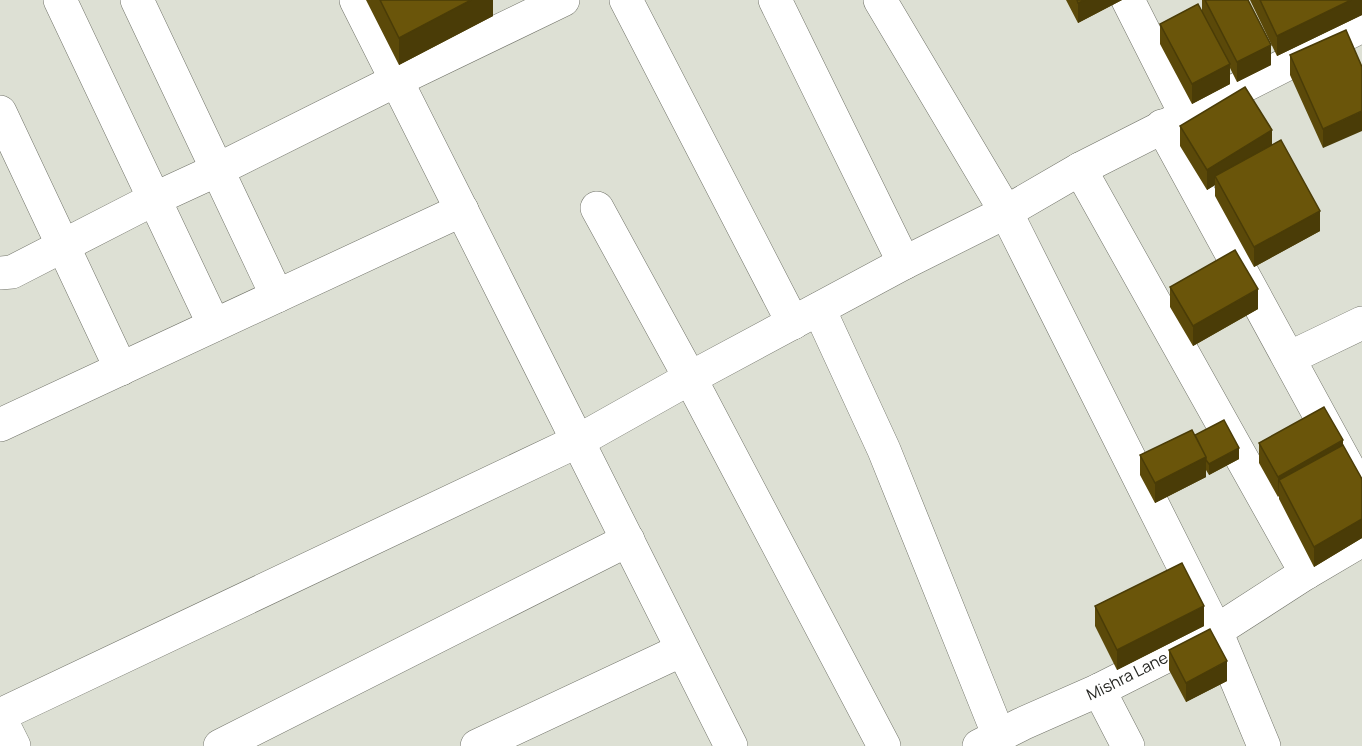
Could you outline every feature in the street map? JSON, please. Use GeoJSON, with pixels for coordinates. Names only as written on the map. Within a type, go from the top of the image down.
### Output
{"type":"FeatureCollection","features":[{"type":"Feature","properties":{"kind":"street"},"geometry":{"type":"LineString","coordinates":[[60,0],[214,325]]}},
{"type":"Feature","properties":{"kind":"street"},"geometry":{"type":"LineString","coordinates":[[136,0],[277,296]]}},
{"type":"Feature","properties":{"kind":"street"},"geometry":{"type":"LineString","coordinates":[[356,0],[730,746]]}},
{"type":"Feature","properties":{"kind":"street"},"geometry":{"type":"LineString","coordinates":[[0,273],[12,272],[154,199],[563,0]]}},
{"type":"Feature","properties":{"kind":"street"},"geometry":{"type":"LineString","coordinates":[[626,0],[884,450],[989,741]]}},
{"type":"Feature","properties":{"kind":"street"},"geometry":{"type":"LineString","coordinates":[[776,0],[904,263]]}},
{"type":"Feature","properties":{"kind":"street"},"geometry":{"type":"LineString","coordinates":[[879,0],[1006,212],[1216,631],[1264,746]]}},
{"type":"Feature","properties":{"kind":"street"},"geometry":{"type":"LineString","coordinates":[[1128,0],[1174,121],[1289,358],[1362,493]]}},
{"type":"Feature","properties":{"kind":"street"},"geometry":{"type":"LineString","coordinates":[[14,746],[0,717],[578,441],[904,263],[1006,212],[1080,169],[1362,26]]}},
{"type":"Feature","properties":{"kind":"street"},"geometry":{"type":"LineString","coordinates":[[1263,39],[1278,69]]}},
{"type":"Feature","properties":{"kind":"street"},"geometry":{"type":"LineString","coordinates":[[0,112],[121,369]]}},
{"type":"Feature","properties":{"kind":"street"},"geometry":{"type":"LineString","coordinates":[[1080,169],[1306,573]]}},
{"type":"Feature","properties":{"kind":"street"},"geometry":{"type":"LineString","coordinates":[[597,208],[690,378],[884,746]]}},
{"type":"Feature","properties":{"kind":"street"},"geometry":{"type":"LineString","coordinates":[[0,425],[462,210]]}},
{"type":"Feature","properties":{"kind":"street"},"geometry":{"type":"LineString","coordinates":[[1289,358],[1362,323]]}},
{"type":"Feature","properties":{"kind":"street"},"geometry":{"type":"LineString","coordinates":[[220,746],[627,540]]}},
{"type":"Feature","properties":{"kind":"street","name":"Mishra Lane"},"geometry":{"type":"LineString","coordinates":[[989,741],[1099,690],[1216,631],[1362,540]]}},
{"type":"Feature","properties":{"kind":"street"},"geometry":{"type":"LineString","coordinates":[[477,746],[682,650]]}},
{"type":"Feature","properties":{"kind":"street"},"geometry":{"type":"LineString","coordinates":[[1099,690],[1128,746]]}},
{"type":"Feature","properties":{"kind":"building"},"geometry":{"type":"Polygon","coordinates":[[[380,0],[471,0],[399,38],[380,0]]]}},
{"type":"Feature","properties":{"kind":"building"},"geometry":{"type":"Polygon","coordinates":[[[1205,0],[1248,0],[1271,45],[1237,62],[1205,0]]]}},
{"type":"Feature","properties":{"kind":"building"},"geometry":{"type":"Polygon","coordinates":[[[1260,0],[1351,0],[1277,36],[1260,0]]]}},
{"type":"Feature","properties":{"kind":"building"},"geometry":{"type":"Polygon","coordinates":[[[1198,4],[1230,64],[1192,84],[1160,24],[1198,4]]]}},
{"type":"Feature","properties":{"kind":"building"},"geometry":{"type":"Polygon","coordinates":[[[1346,30],[1362,67],[1362,111],[1323,129],[1290,55],[1346,30]]]}},
{"type":"Feature","properties":{"kind":"building"},"geometry":{"type":"Polygon","coordinates":[[[1245,87],[1272,130],[1207,170],[1180,126],[1245,87]]]}},
{"type":"Feature","properties":{"kind":"building"},"geometry":{"type":"Polygon","coordinates":[[[1281,140],[1320,211],[1254,247],[1215,176],[1281,140]]]}},
{"type":"Feature","properties":{"kind":"building"},"geometry":{"type":"Polygon","coordinates":[[[1235,250],[1258,289],[1193,326],[1170,287],[1235,250]]]}},
{"type":"Feature","properties":{"kind":"building"},"geometry":{"type":"Polygon","coordinates":[[[1324,407],[1343,440],[1278,477],[1259,443],[1324,407]]]}},
{"type":"Feature","properties":{"kind":"building"},"geometry":{"type":"Polygon","coordinates":[[[1224,420],[1239,448],[1209,464],[1195,435],[1224,420]]]}},
{"type":"Feature","properties":{"kind":"building"},"geometry":{"type":"Polygon","coordinates":[[[1192,430],[1206,457],[1155,483],[1140,455],[1192,430]]]}},
{"type":"Feature","properties":{"kind":"building"},"geometry":{"type":"Polygon","coordinates":[[[1343,445],[1362,479],[1362,519],[1314,547],[1279,480],[1343,445]]]}},
{"type":"Feature","properties":{"kind":"building"},"geometry":{"type":"Polygon","coordinates":[[[1182,563],[1204,606],[1117,650],[1095,606],[1182,563]]]}},
{"type":"Feature","properties":{"kind":"building"},"geometry":{"type":"Polygon","coordinates":[[[1210,629],[1227,661],[1186,683],[1169,650],[1210,629]]]}}]}
